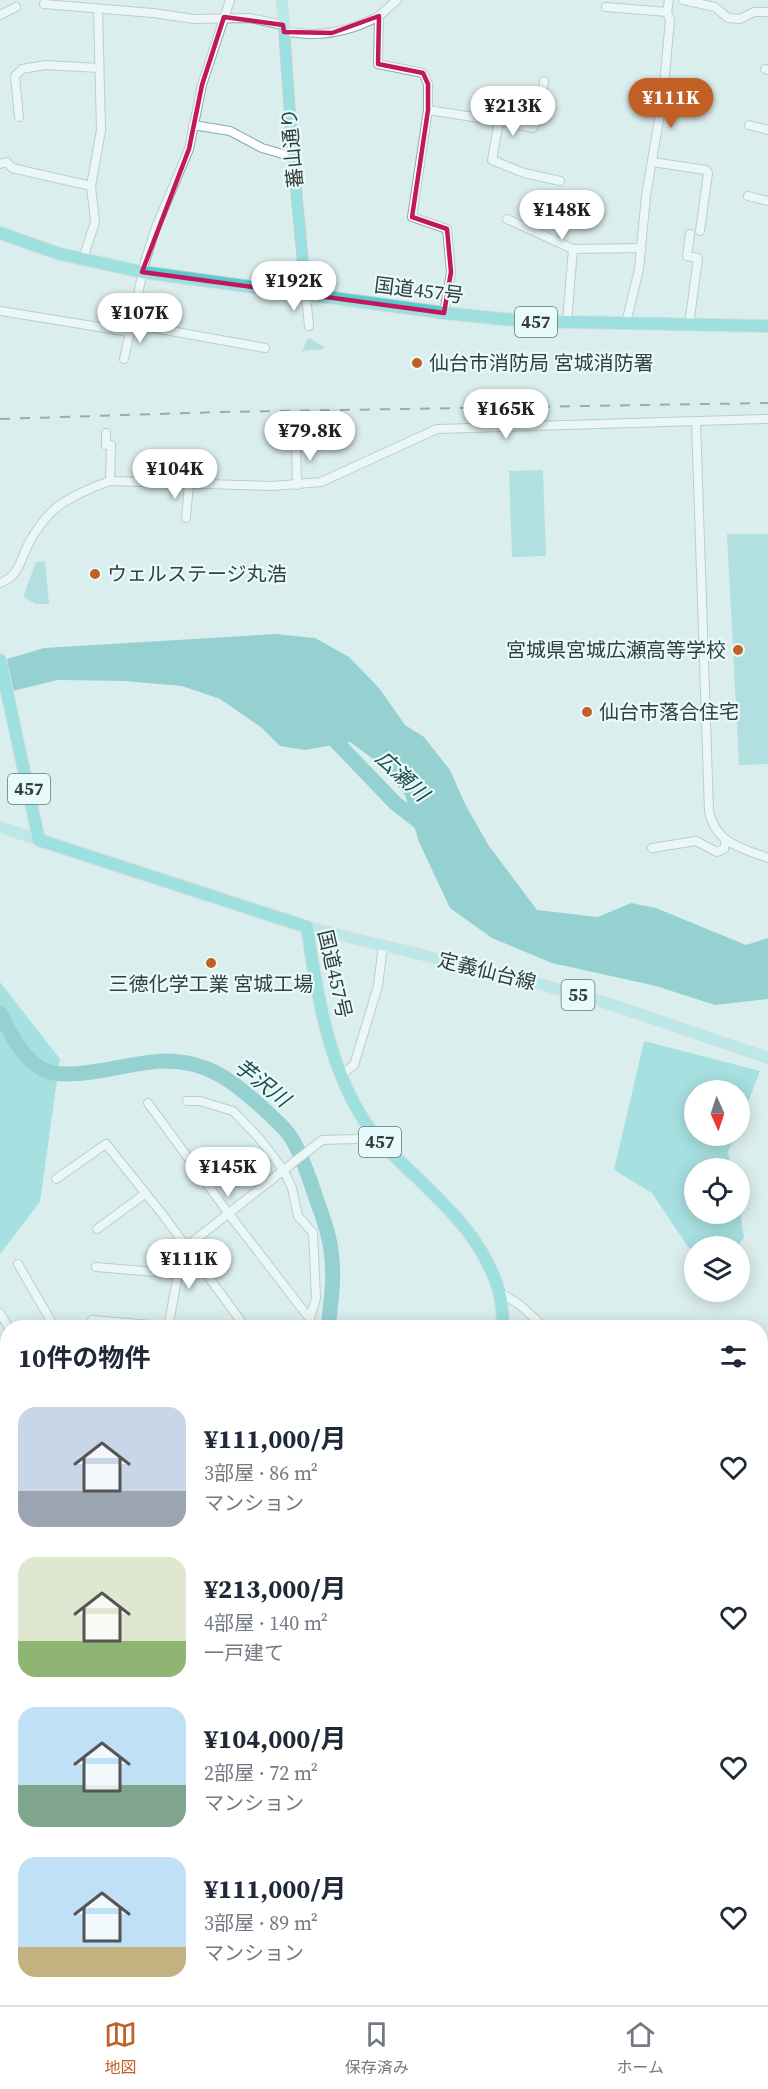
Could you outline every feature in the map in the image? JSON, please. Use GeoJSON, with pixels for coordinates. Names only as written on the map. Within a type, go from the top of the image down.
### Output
{"type":"FeatureCollection","features":[{"type":"Feature","properties":{"kind":"highway","name":"国道457号"},"geometry":{"type":"LineString","coordinates":[[0,233],[60,254],[142,272],[444,313],[524,321],[768,326]]}},
{"type":"Feature","properties":{"kind":"highway","name":"457"},"geometry":{"type":"LineString","coordinates":[[0,660],[39,840]]}},
{"type":"Feature","properties":{"kind":"highway","name":"国道457号"},"geometry":{"type":"LineString","coordinates":[[39,840],[307,927],[324,1016],[340,1076],[373,1134],[462,1222],[483,1252],[499,1292],[503,1320]]}},
{"type":"Feature","properties":{"kind":"main road","name":"蕃山通り"},"geometry":{"type":"LineString","coordinates":[[282,0],[306,295]]}},
{"type":"Feature","properties":{"kind":"main road"},"geometry":{"type":"LineString","coordinates":[[0,827],[39,840]]}},
{"type":"Feature","properties":{"kind":"main road","name":"定義仙台線"},"geometry":{"type":"LineString","coordinates":[[307,927],[522,979],[613,1005],[768,1058]]}},
{"type":"Feature","properties":{"kind":"street"},"geometry":{"type":"LineString","coordinates":[[124,359],[142,272],[156,227],[189,149],[202,85],[230,0]]}},
{"type":"Feature","properties":{"kind":"street"},"geometry":{"type":"LineString","coordinates":[[44,4],[194,19],[250,18],[283,29],[309,34],[342,32],[363,25],[379,16],[397,0]]}},
{"type":"Feature","properties":{"kind":"street"},"geometry":{"type":"LineString","coordinates":[[626,323],[639,269],[652,162],[663,96],[670,20],[667,12],[669,0]]}},
{"type":"Feature","properties":{"kind":"street"},"geometry":{"type":"LineString","coordinates":[[684,0],[715,8],[728,18],[740,19],[754,12],[768,12]]}},
{"type":"Feature","properties":{"kind":"street"},"geometry":{"type":"LineString","coordinates":[[0,15],[16,7]]}},
{"type":"Feature","properties":{"kind":"street"},"geometry":{"type":"LineString","coordinates":[[606,7],[667,12]]}},
{"type":"Feature","properties":{"kind":"street"},"geometry":{"type":"LineString","coordinates":[[83,259],[95,222],[91,186],[101,130],[98,9]]}},
{"type":"Feature","properties":{"kind":"street"},"geometry":{"type":"LineString","coordinates":[[379,16],[378,64],[423,73],[428,84],[428,110],[412,217],[447,229],[451,272],[444,313]]}},
{"type":"Feature","properties":{"kind":"street"},"geometry":{"type":"LineString","coordinates":[[19,117],[15,76],[22,69],[45,65],[99,68]]}},
{"type":"Feature","properties":{"kind":"street"},"geometry":{"type":"LineString","coordinates":[[428,110],[533,128],[540,112],[544,81]]}},
{"type":"Feature","properties":{"kind":"street"},"geometry":{"type":"LineString","coordinates":[[499,121],[492,160],[524,173],[560,180]]}},
{"type":"Feature","properties":{"kind":"street"},"geometry":{"type":"LineString","coordinates":[[194,125],[230,131],[262,148],[293,157]]}},
{"type":"Feature","properties":{"kind":"street"},"geometry":{"type":"LineString","coordinates":[[749,125],[768,130]]}},
{"type":"Feature","properties":{"kind":"street"},"geometry":{"type":"LineString","coordinates":[[0,164],[7,162],[12,168],[91,186]]}},
{"type":"Feature","properties":{"kind":"street"},"geometry":{"type":"LineString","coordinates":[[652,162],[706,170],[708,173],[700,231]]}},
{"type":"Feature","properties":{"kind":"street"},"geometry":{"type":"LineString","coordinates":[[748,196],[768,201]]}},
{"type":"Feature","properties":{"kind":"street"},"geometry":{"type":"LineString","coordinates":[[507,219],[573,249],[641,248]]}},
{"type":"Feature","properties":{"kind":"street"},"geometry":{"type":"LineString","coordinates":[[688,325],[698,258],[687,256],[690,234]]}},
{"type":"Feature","properties":{"kind":"street"},"geometry":{"type":"LineString","coordinates":[[567,322],[573,249]]}},
{"type":"Feature","properties":{"kind":"street"},"geometry":{"type":"LineString","coordinates":[[306,295],[309,326]]}},
{"type":"Feature","properties":{"kind":"street"},"geometry":{"type":"LineString","coordinates":[[0,311],[265,348]]}},
{"type":"Feature","properties":{"kind":"street"},"geometry":{"type":"LineString","coordinates":[[0,583],[15,574],[27,545],[47,517],[61,503],[88,488],[110,481],[297,485],[321,482],[436,429],[768,419]]}},
{"type":"Feature","properties":{"kind":"street"},"geometry":{"type":"LineString","coordinates":[[696,422],[709,812],[711,822],[726,842],[768,858]]}},
{"type":"Feature","properties":{"kind":"street"},"geometry":{"type":"LineString","coordinates":[[106,433],[106,445],[111,445],[110,481]]}},
{"type":"Feature","properties":{"kind":"street"},"geometry":{"type":"LineString","coordinates":[[296,441],[297,485]]}},
{"type":"Feature","properties":{"kind":"street"},"geometry":{"type":"LineString","coordinates":[[186,518],[189,484]]}},
{"type":"Feature","properties":{"kind":"street"},"geometry":{"type":"LineString","coordinates":[[652,848],[696,841],[717,852],[724,849],[726,842]]}},
{"type":"Feature","properties":{"kind":"street"},"geometry":{"type":"LineString","coordinates":[[340,1076],[354,1065],[378,986],[383,945]]}},
{"type":"Feature","properties":{"kind":"street"},"geometry":{"type":"LineString","coordinates":[[187,1101],[200,1101],[233,1111],[286,1169],[298,1216],[312,1233],[316,1298],[310,1320]]}},
{"type":"Feature","properties":{"kind":"street"},"geometry":{"type":"LineString","coordinates":[[148,1103],[307,1320]]}},
{"type":"Feature","properties":{"kind":"street"},"geometry":{"type":"LineString","coordinates":[[169,1320],[178,1274],[187,1246],[322,1140],[356,1139],[373,1134]]}},
{"type":"Feature","properties":{"kind":"street"},"geometry":{"type":"LineString","coordinates":[[56,1179],[106,1144],[187,1246],[240,1320]]}},
{"type":"Feature","properties":{"kind":"street"},"geometry":{"type":"LineString","coordinates":[[97,1229],[146,1193]]}},
{"type":"Feature","properties":{"kind":"street"},"geometry":{"type":"LineString","coordinates":[[18,1264],[50,1320]]}},
{"type":"Feature","properties":{"kind":"street"},"geometry":{"type":"LineString","coordinates":[[96,1267],[178,1274]]}},
{"type":"Feature","properties":{"kind":"street"},"geometry":{"type":"LineString","coordinates":[[499,1292],[520,1305],[536,1320]]}},
{"type":"Feature","properties":{"kind":"highlighted area"},"geometry":{"type":"Polygon","coordinates":[[[379,16],[378,64],[423,73],[428,84],[428,110],[412,217],[447,229],[451,272],[444,313],[142,272],[189,149],[202,85],[224,17],[283,25],[284,32],[332,33],[379,16]]]}},
{"type":"Feature","properties":{"kind":"shaded area"},"geometry":{"type":"Polygon","coordinates":[[[308,338],[323,346],[324,349],[302,351],[308,338]]]}},
{"type":"Feature","properties":{"kind":"shaded area"},"geometry":{"type":"Polygon","coordinates":[[[543,470],[546,556],[512,557],[509,471],[543,470]]]}},
{"type":"Feature","properties":{"kind":"shaded area"},"geometry":{"type":"Polygon","coordinates":[[[727,534],[768,534],[768,764],[739,765],[727,534]]]}},
{"type":"Feature","properties":{"kind":"shaded area"},"geometry":{"type":"Polygon","coordinates":[[[45,561],[49,604],[36,604],[23,597],[36,562],[45,561]]]}},
{"type":"Feature","properties":{"kind":"shaded area"},"geometry":{"type":"Polygon","coordinates":[[[0,982],[60,1059],[40,1202],[0,1254],[0,982]]]}},
{"type":"Feature","properties":{"kind":"shaded area"},"geometry":{"type":"Polygon","coordinates":[[[644,1041],[760,1071],[750,1097],[750,1080],[684,1080],[684,1146],[731,1146],[728,1152],[729,1158],[684,1158],[684,1224],[742,1224],[744,1236],[684,1236],[684,1241],[652,1193],[614,1170],[644,1041]]]}},
{"type":"Feature","properties":{"kind":"water"},"geometry":{"type":"Polygon","coordinates":[[[275,634],[315,638],[349,657],[379,688],[405,725],[424,737],[450,770],[466,806],[489,846],[537,910],[598,917],[631,903],[656,908],[746,945],[768,938],[768,999],[715,1005],[656,986],[552,963],[492,938],[450,908],[419,842],[405,795],[380,764],[350,742],[305,750],[280,746],[262,728],[220,699],[182,686],[124,681],[58,680],[0,694],[0,661],[44,648],[275,634]]]}},
{"type":"Feature","properties":{"kind":"waterway","name":"広瀬川"},"geometry":{"type":"LineString","coordinates":[[324,729],[395,803],[426,827]]}},
{"type":"Feature","properties":{"kind":"waterway","name":"芋沢川"},"geometry":{"type":"LineString","coordinates":[[0,1013],[23,1052],[44,1070],[56,1073],[85,1073],[165,1061],[195,1065],[208,1069],[231,1082],[279,1123],[299,1153],[329,1237],[333,1279],[329,1320]]}},
{"type":"Feature","properties":{"kind":"railway"},"geometry":{"type":"LineString","coordinates":[[0,419],[220,412],[768,403]]}},
{"type":"Feature","properties":{"kind":"place","name":"仙台市消防局 宮城消防署"},"geometry":{"type":"Point","coordinates":[417,363]}},
{"type":"Feature","properties":{"kind":"place","name":"ウェルステージ丸浩"},"geometry":{"type":"Point","coordinates":[95,574]}},
{"type":"Feature","properties":{"kind":"place","name":"宮城県宮城広瀬高等学校"},"geometry":{"type":"Point","coordinates":[738,650]}},
{"type":"Feature","properties":{"kind":"place","name":"仙台市落合住宅"},"geometry":{"type":"Point","coordinates":[587,712]}},
{"type":"Feature","properties":{"kind":"place","name":"三徳化学工業 宮城工場"},"geometry":{"type":"Point","coordinates":[211,963]}}]}
